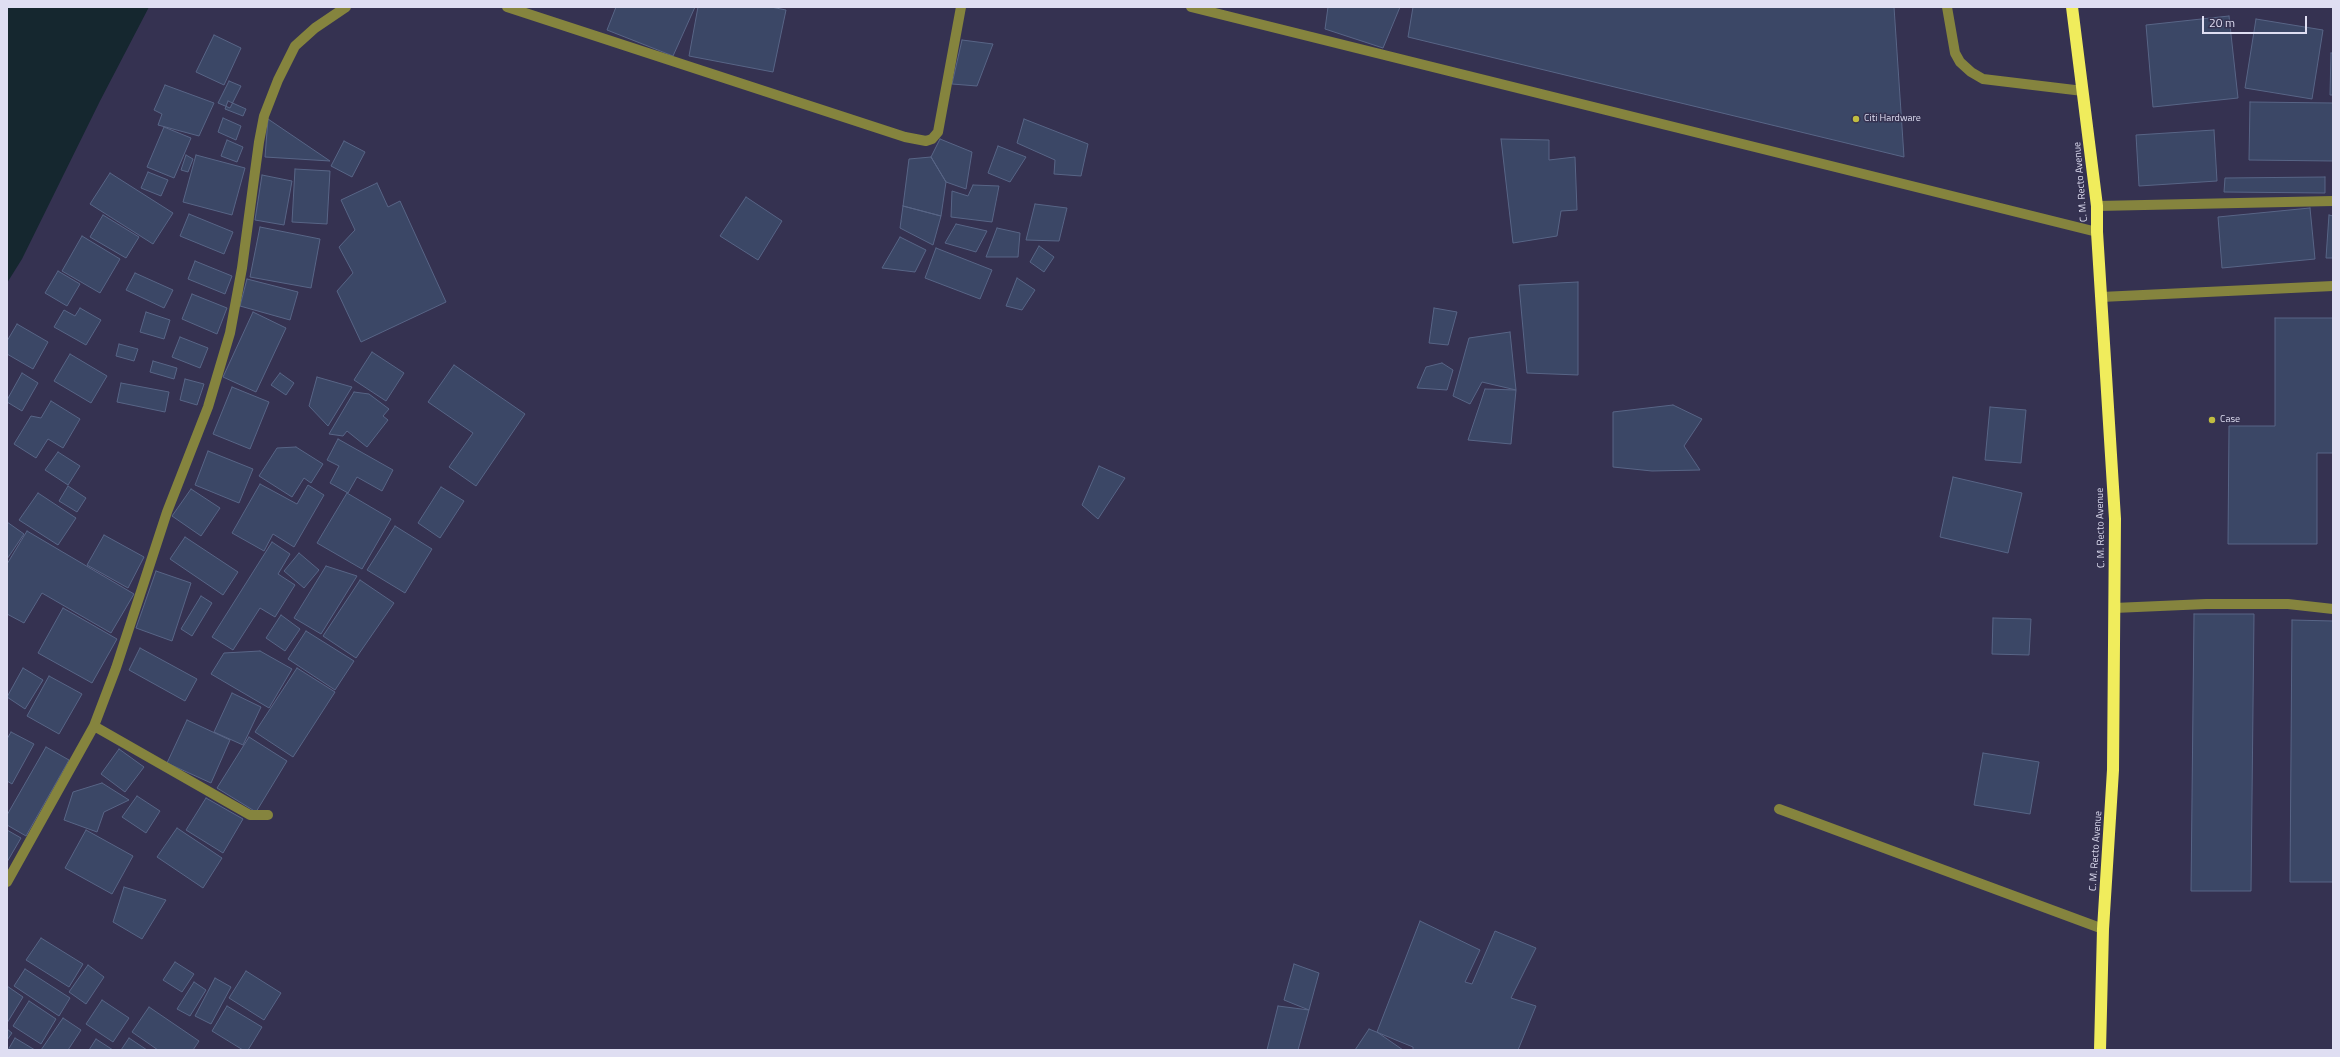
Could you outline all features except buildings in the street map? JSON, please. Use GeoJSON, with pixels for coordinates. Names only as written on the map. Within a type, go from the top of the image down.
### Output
{"type":"FeatureCollection","features":[{"type":"Feature","properties":{"kind":"highway","name":"C. M. Recto Avenue"},"geometry":{"type":"LineString","coordinates":[[2072,7],[2097,206],[2097,232],[2114,519],[2113,770],[2103,930],[2100,1050]]}},
{"type":"Feature","properties":{"kind":"street"},"geometry":{"type":"LineString","coordinates":[[7,882],[94,726],[116,668],[167,512],[208,407],[230,333],[242,268],[264,116],[278,80],[295,46],[315,28],[346,7]]}},
{"type":"Feature","properties":{"kind":"street"},"geometry":{"type":"LineString","coordinates":[[507,7],[905,137],[926,141],[932,139],[938,132],[961,7]]}},
{"type":"Feature","properties":{"kind":"street"},"geometry":{"type":"LineString","coordinates":[[1193,7],[2097,232]]}},
{"type":"Feature","properties":{"kind":"street"},"geometry":{"type":"LineString","coordinates":[[1947,7],[1955,53],[1960,62],[1971,72],[1983,79],[2083,91]]}},
{"type":"Feature","properties":{"kind":"street"},"geometry":{"type":"LineString","coordinates":[[2097,206],[2333,201]]}},
{"type":"Feature","properties":{"kind":"street"},"geometry":{"type":"LineString","coordinates":[[2101,297],[2333,286]]}},
{"type":"Feature","properties":{"kind":"street"},"geometry":{"type":"LineString","coordinates":[[2114,608],[2206,604],[2288,604],[2333,609]]}},
{"type":"Feature","properties":{"kind":"street"},"geometry":{"type":"LineString","coordinates":[[94,726],[244,813],[250,815],[268,815]]}},
{"type":"Feature","properties":{"kind":"street"},"geometry":{"type":"LineString","coordinates":[[1779,809],[2103,930]]}},
{"type":"Feature","properties":{"kind":"water"},"geometry":{"type":"Polygon","coordinates":[[[7,7],[149,7],[100,101],[22,259],[7,283],[7,7]]]}},
{"type":"Feature","properties":{"kind":"place","name":"Citi Hardware"},"geometry":{"type":"Point","coordinates":[1856,119]}},
{"type":"Feature","properties":{"kind":"place","name":"Case"},"geometry":{"type":"Point","coordinates":[2212,420]}}]}
